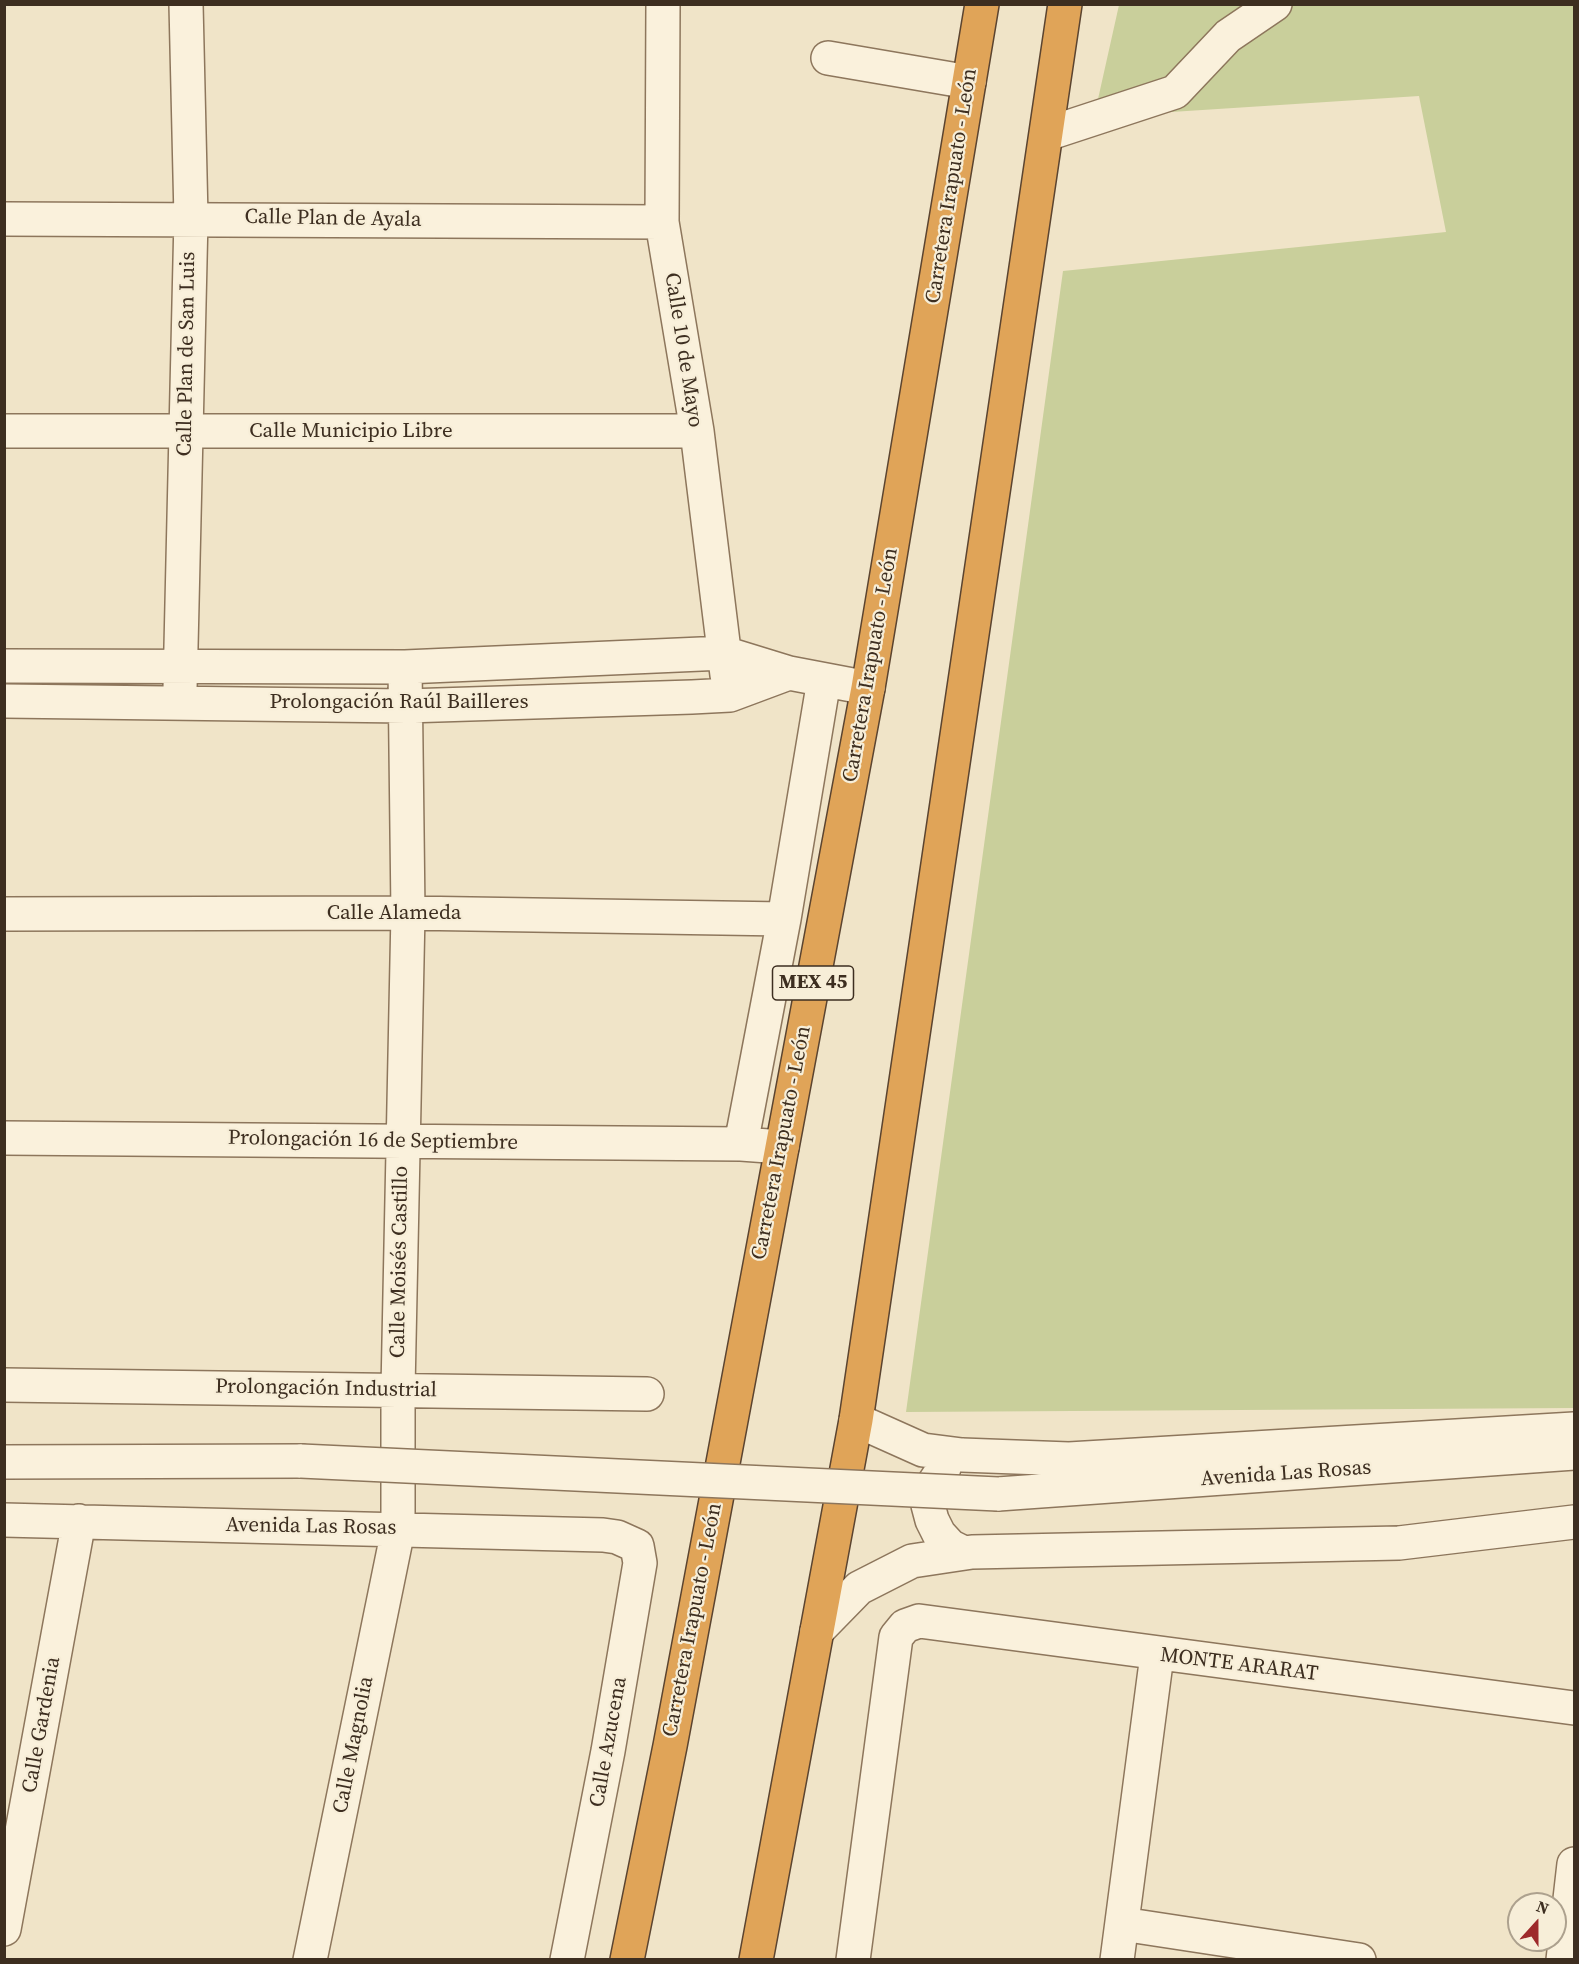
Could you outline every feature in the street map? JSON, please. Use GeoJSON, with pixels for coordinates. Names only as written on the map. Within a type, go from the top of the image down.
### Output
{"type":"FeatureCollection","features":[{"type":"Feature","properties":{"kind":"highway","name":"Carretera Irapuato - León"},"geometry":{"type":"LineString","coordinates":[[627,1959],[670,1746],[868,688],[982,4]]}},
{"type":"Feature","properties":{"kind":"highway"},"geometry":{"type":"LineString","coordinates":[[756,1959],[856,1420],[1065,4]]}},
{"type":"Feature","properties":{"kind":"highway"},"geometry":{"type":"LineString","coordinates":[[619,1959],[670,1746]]}},
{"type":"Feature","properties":{"kind":"street","name":"Calle Plan de San Luis"},"geometry":{"type":"LineString","coordinates":[[180,703],[190,218],[186,4]]}},
{"type":"Feature","properties":{"kind":"street","name":"Calle 10 de Mayo"},"geometry":{"type":"LineString","coordinates":[[663,4],[662,222],[697,431],[730,695]]}},
{"type":"Feature","properties":{"kind":"street"},"geometry":{"type":"LineString","coordinates":[[1047,134],[1175,92],[1228,36],[1275,4]]}},
{"type":"Feature","properties":{"kind":"street"},"geometry":{"type":"LineString","coordinates":[[828,58],[969,82]]}},
{"type":"Feature","properties":{"kind":"street","name":"Calle Plan de Ayala"},"geometry":{"type":"LineString","coordinates":[[4,219],[190,218],[662,222]]}},
{"type":"Feature","properties":{"kind":"street","name":"Calle Municipio Libre"},"geometry":{"type":"LineString","coordinates":[[4,431],[185,433],[697,431]]}},
{"type":"Feature","properties":{"kind":"street","name":"Prolongación Raúl Bailleres"},"geometry":{"type":"LineString","coordinates":[[4,666],[180,669],[405,667],[724,653],[789,673],[868,688]]}},
{"type":"Feature","properties":{"kind":"street","name":"Calle Moisés Castillo"},"geometry":{"type":"LineString","coordinates":[[398,1530],[398,1389],[408,913],[405,667]]}},
{"type":"Feature","properties":{"kind":"street","name":"Prolongación Raúl Bailleres"},"geometry":{"type":"LineString","coordinates":[[4,701],[406,706],[730,695],[789,673]]}},
{"type":"Feature","properties":{"kind":"street"},"geometry":{"type":"LineString","coordinates":[[741,1144],[784,919],[824,680]]}},
{"type":"Feature","properties":{"kind":"street","name":"Calle Alameda"},"geometry":{"type":"LineString","coordinates":[[4,914],[408,913],[784,919]]}},
{"type":"Feature","properties":{"kind":"street","name":"Prolongación 16 de Septiembre"},"geometry":{"type":"LineString","coordinates":[[4,1138],[741,1144],[782,1147]]}},
{"type":"Feature","properties":{"kind":"street","name":"Prolongación Industrial"},"geometry":{"type":"LineString","coordinates":[[4,1385],[647,1394]]}},
{"type":"Feature","properties":{"kind":"street"},"geometry":{"type":"LineString","coordinates":[[856,1420],[923,1450],[962,1455],[1069,1459],[1575,1429]]}},
{"type":"Feature","properties":{"kind":"street","name":"Avenida Las Rosas"},"geometry":{"type":"LineString","coordinates":[[4,1462],[301,1461],[998,1494],[1575,1453]]}},
{"type":"Feature","properties":{"kind":"street"},"geometry":{"type":"LineString","coordinates":[[962,1455],[948,1463],[938,1475],[930,1489],[928,1505],[939,1534],[950,1546],[964,1553]]}},
{"type":"Feature","properties":{"kind":"street","name":"Avenida Las Rosas"},"geometry":{"type":"LineString","coordinates":[[4,1520],[617,1537]]}},
{"type":"Feature","properties":{"kind":"street","name":"Calle Gardenia"},"geometry":{"type":"LineString","coordinates":[[4,1929],[79,1521]]}},
{"type":"Feature","properties":{"kind":"street"},"geometry":{"type":"LineString","coordinates":[[817,1631],[859,1588],[912,1561],[964,1553],[1400,1543],[1575,1522]]}},
{"type":"Feature","properties":{"kind":"street","name":"Calle Magnolia"},"geometry":{"type":"LineString","coordinates":[[310,1959],[398,1530]]}},
{"type":"Feature","properties":{"kind":"street","name":"Calle Azucena"},"geometry":{"type":"LineString","coordinates":[[567,1959],[608,1751],[640,1563],[637,1546],[617,1537]]}},
{"type":"Feature","properties":{"kind":"street","name":"MONTE ARARAT"},"geometry":{"type":"LineString","coordinates":[[853,1959],[896,1637],[905,1626],[919,1621],[1157,1655],[1575,1708]]}},
{"type":"Feature","properties":{"kind":"street"},"geometry":{"type":"LineString","coordinates":[[1118,1959],[1157,1655]]}},
{"type":"Feature","properties":{"kind":"street"},"geometry":{"type":"LineString","coordinates":[[1563,1959],[1575,1864]]}},
{"type":"Feature","properties":{"kind":"street"},"geometry":{"type":"LineString","coordinates":[[1122,1924],[1359,1959]]}},
{"type":"Feature","properties":{"kind":"green space"},"geometry":{"type":"Polygon","coordinates":[[[1119,5],[1574,5],[1574,1408],[906,1412],[1063,271],[1446,232],[1419,96],[1094,117],[1119,5]]]}}]}
